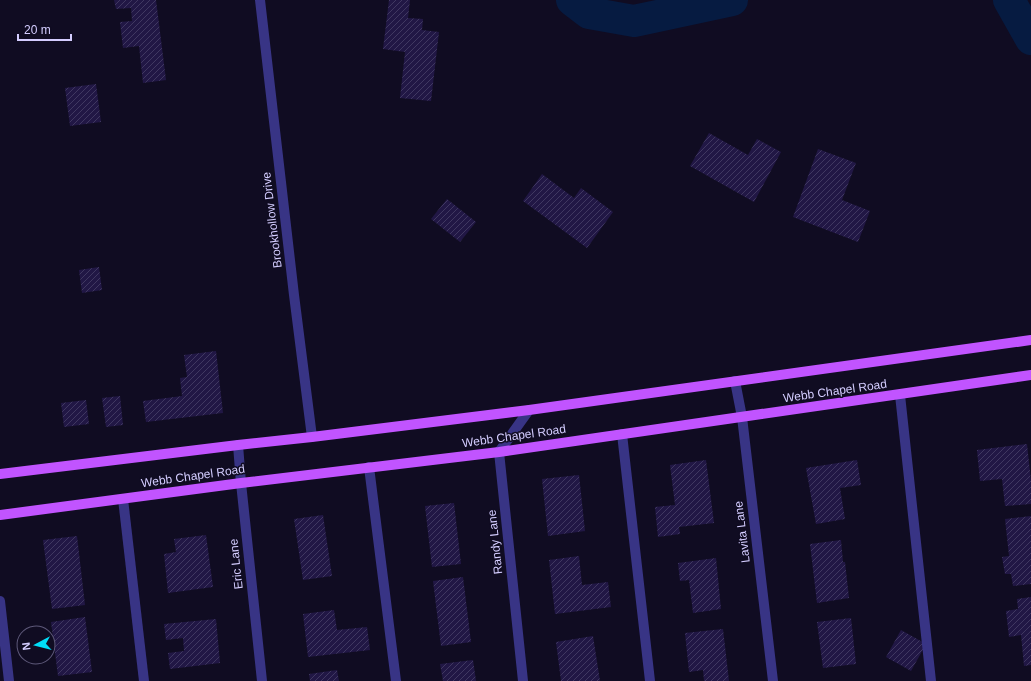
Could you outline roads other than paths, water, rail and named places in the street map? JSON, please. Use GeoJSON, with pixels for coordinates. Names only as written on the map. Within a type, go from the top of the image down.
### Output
{"type":"FeatureCollection","features":[{"type":"Feature","properties":{"kind":"main road","name":"Webb Chapel Road"},"geometry":{"type":"LineString","coordinates":[[0,474],[238,445],[312,438],[529,410],[1031,340]]}},
{"type":"Feature","properties":{"kind":"main road","name":"Webb Chapel Road"},"geometry":{"type":"LineString","coordinates":[[0,515],[241,483],[499,452],[1031,375]]}},
{"type":"Feature","properties":{"kind":"street","name":"Brookhollow Drive"},"geometry":{"type":"LineString","coordinates":[[260,0],[312,438]]}},
{"type":"Feature","properties":{"kind":"street","name":"Lavita Lane"},"geometry":{"type":"LineString","coordinates":[[735,381],[742,417],[773,681]]}},
{"type":"Feature","properties":{"kind":"street"},"geometry":{"type":"LineString","coordinates":[[900,395],[931,681]]}},
{"type":"Feature","properties":{"kind":"street"},"geometry":{"type":"LineString","coordinates":[[499,452],[529,410]]}},
{"type":"Feature","properties":{"kind":"street"},"geometry":{"type":"LineString","coordinates":[[622,434],[650,681]]}},
{"type":"Feature","properties":{"kind":"street","name":"Eric Lane"},"geometry":{"type":"LineString","coordinates":[[238,445],[262,681]]}},
{"type":"Feature","properties":{"kind":"street","name":"Randy Lane"},"geometry":{"type":"LineString","coordinates":[[499,452],[523,681]]}},
{"type":"Feature","properties":{"kind":"street"},"geometry":{"type":"LineString","coordinates":[[369,467],[396,681]]}},
{"type":"Feature","properties":{"kind":"street"},"geometry":{"type":"LineString","coordinates":[[123,499],[144,681]]}},
{"type":"Feature","properties":{"kind":"street"},"geometry":{"type":"LineString","coordinates":[[0,601],[9,681]]}},
{"type":"Feature","properties":{"kind":"waterway"},"geometry":{"type":"LineString","coordinates":[[572,0],[589,13],[634,21],[732,0]]}},
{"type":"Feature","properties":{"kind":"waterway"},"geometry":{"type":"LineString","coordinates":[[1009,0],[1031,39]]}}]}
